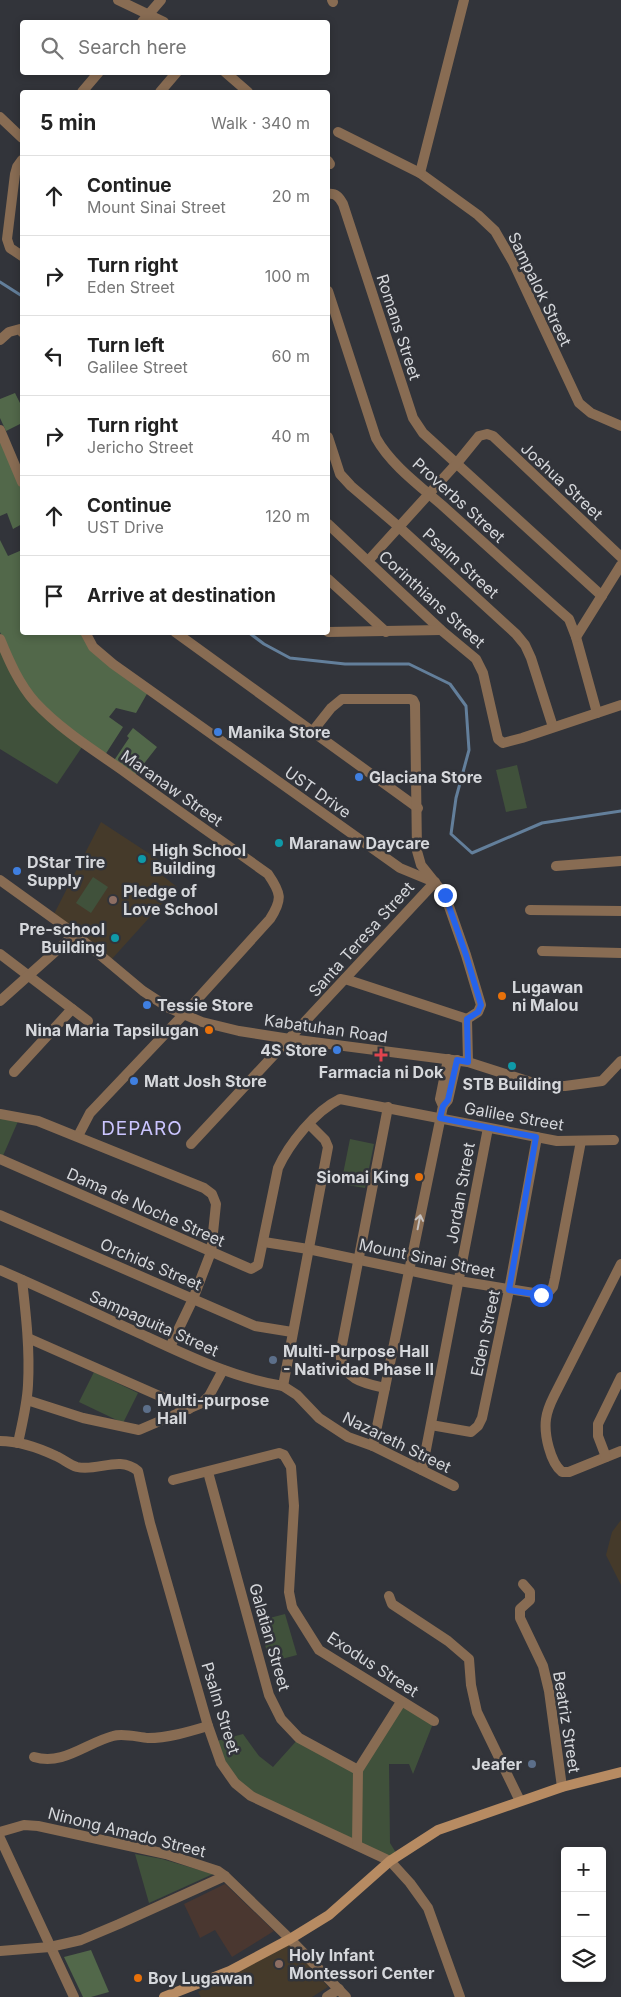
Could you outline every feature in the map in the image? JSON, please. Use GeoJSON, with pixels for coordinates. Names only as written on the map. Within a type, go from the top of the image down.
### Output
{"type":"FeatureCollection","features":[{"type":"Feature","properties":{"kind":"main road"},"geometry":{"type":"LineString","coordinates":[[164,1997],[230,1970],[290,1939],[329,1915],[390,1861],[438,1830],[562,1787],[621,1772]]}},
{"type":"Feature","properties":{"kind":"street"},"geometry":{"type":"LineString","coordinates":[[118,0],[160,20]]}},
{"type":"Feature","properties":{"kind":"street"},"geometry":{"type":"LineString","coordinates":[[144,20],[161,0]]}},
{"type":"Feature","properties":{"kind":"street"},"geometry":{"type":"LineString","coordinates":[[420,173],[464,0]]}},
{"type":"Feature","properties":{"kind":"street"},"geometry":{"type":"LineString","coordinates":[[84,90],[96,75]]}},
{"type":"Feature","properties":{"kind":"street"},"geometry":{"type":"LineString","coordinates":[[162,90],[174,75]]}},
{"type":"Feature","properties":{"kind":"street"},"geometry":{"type":"LineString","coordinates":[[228,75],[242,90]]}},
{"type":"Feature","properties":{"kind":"street"},"geometry":{"type":"LineString","coordinates":[[0,117],[20,136]]}},
{"type":"Feature","properties":{"kind":"street","name":"Sampalok Street"},"geometry":{"type":"LineString","coordinates":[[338,132],[420,173],[478,215],[495,231],[513,262],[578,403],[591,413],[621,426]]}},
{"type":"Feature","properties":{"kind":"street"},"geometry":{"type":"LineString","coordinates":[[20,164],[7,239],[10,248],[20,253]]}},
{"type":"Feature","properties":{"kind":"street","name":"Romans Street"},"geometry":{"type":"LineString","coordinates":[[330,194],[339,197],[343,204],[413,418],[423,433],[602,596]]}},
{"type":"Feature","properties":{"kind":"street","name":"Proverbs Street"},"geometry":{"type":"LineString","coordinates":[[330,297],[376,438],[387,455],[568,619],[576,637],[597,713]]}},
{"type":"Feature","properties":{"kind":"street"},"geometry":{"type":"LineString","coordinates":[[0,340],[9,332],[20,329]]}},
{"type":"Feature","properties":{"kind":"street"},"geometry":{"type":"LineString","coordinates":[[0,430],[20,477]]}},
{"type":"Feature","properties":{"kind":"street","name":"Joshua Street"},"geometry":{"type":"LineString","coordinates":[[457,463],[479,436],[487,434],[492,436],[621,557]]}},
{"type":"Feature","properties":{"kind":"street","name":"Psalm Street"},"geometry":{"type":"LineString","coordinates":[[330,443],[340,474],[351,486],[399,527],[516,634],[525,645],[553,727]]}},
{"type":"Feature","properties":{"kind":"street"},"geometry":{"type":"LineString","coordinates":[[368,561],[457,463]]}},
{"type":"Feature","properties":{"kind":"street","name":"Corinthians Street"},"geometry":{"type":"LineString","coordinates":[[330,526],[440,630],[476,659],[483,673],[498,740],[505,743],[553,727]]}},
{"type":"Feature","properties":{"kind":"street"},"geometry":{"type":"LineString","coordinates":[[576,637],[621,565]]}},
{"type":"Feature","properties":{"kind":"street"},"geometry":{"type":"LineString","coordinates":[[330,581],[386,632]]}},
{"type":"Feature","properties":{"kind":"street"},"geometry":{"type":"LineString","coordinates":[[330,632],[440,630]]}},
{"type":"Feature","properties":{"kind":"street","name":"UST Drive"},"geometry":{"type":"LineString","coordinates":[[87,635],[94,647],[121,670],[400,868],[435,882]]}},
{"type":"Feature","properties":{"kind":"street"},"geometry":{"type":"LineString","coordinates":[[180,635],[418,808]]}},
{"type":"Feature","properties":{"kind":"street","name":"Maranaw Street"},"geometry":{"type":"LineString","coordinates":[[0,640],[12,668],[21,683],[34,702],[48,715],[84,744],[268,874],[277,886],[280,897],[278,907],[270,920],[90,1113],[78,1136]]}},
{"type":"Feature","properties":{"kind":"street"},"geometry":{"type":"LineString","coordinates":[[312,732],[331,708],[342,700],[413,700],[416,708],[417,851],[419,860],[445,895],[481,1005],[478,1012],[467,1019]]}},
{"type":"Feature","properties":{"kind":"street"},"geometry":{"type":"LineString","coordinates":[[553,727],[621,705]]}},
{"type":"Feature","properties":{"kind":"street"},"geometry":{"type":"LineString","coordinates":[[556,866],[621,861]]}},
{"type":"Feature","properties":{"kind":"street","name":"Kabatuhan Road"},"geometry":{"type":"LineString","coordinates":[[0,880],[75,934],[143,991],[183,1015],[219,1027],[290,1039],[468,1062],[542,1086],[565,1086],[602,1080],[621,1061]]}},
{"type":"Feature","properties":{"kind":"street","name":"Santa Teresa Street"},"geometry":{"type":"LineString","coordinates":[[191,1144],[435,882]]}},
{"type":"Feature","properties":{"kind":"street"},"geometry":{"type":"LineString","coordinates":[[530,910],[621,911]]}},
{"type":"Feature","properties":{"kind":"street"},"geometry":{"type":"LineString","coordinates":[[0,1001],[75,934]]}},
{"type":"Feature","properties":{"kind":"street"},"geometry":{"type":"LineString","coordinates":[[542,951],[621,953]]}},
{"type":"Feature","properties":{"kind":"street"},"geometry":{"type":"LineString","coordinates":[[0,954],[88,1021]]}},
{"type":"Feature","properties":{"kind":"street"},"geometry":{"type":"LineString","coordinates":[[345,979],[467,1019]]}},
{"type":"Feature","properties":{"kind":"street"},"geometry":{"type":"LineString","coordinates":[[14,1072],[72,1009]]}},
{"type":"Feature","properties":{"kind":"street"},"geometry":{"type":"LineString","coordinates":[[467,1019],[468,1062]]}},
{"type":"Feature","properties":{"kind":"street"},"geometry":{"type":"LineString","coordinates":[[374,1446],[440,1118],[443,1106],[448,1100],[452,1060]]}},
{"type":"Feature","properties":{"kind":"street","name":"Galilee Street"},"geometry":{"type":"LineString","coordinates":[[264,1242],[278,1168],[288,1150],[309,1124],[331,1103],[340,1099],[557,1141],[614,1140]]}},
{"type":"Feature","properties":{"kind":"street"},"geometry":{"type":"LineString","coordinates":[[385,1388],[353,1378],[342,1367],[340,1355],[388,1107]]}},
{"type":"Feature","properties":{"kind":"street"},"geometry":{"type":"LineString","coordinates":[[0,1114],[38,1120],[204,1188],[212,1194],[216,1204],[210,1252],[193,1299],[170,1348]]}},
{"type":"Feature","properties":{"kind":"street"},"geometry":{"type":"LineString","coordinates":[[283,1386],[328,1146],[326,1140],[309,1124]]}},
{"type":"Feature","properties":{"kind":"street","name":"Jordan Street"},"geometry":{"type":"LineString","coordinates":[[422,1470],[488,1128]]}},
{"type":"Feature","properties":{"kind":"street","name":"Eden Street"},"geometry":{"type":"LineString","coordinates":[[431,1425],[471,1432],[478,1426],[482,1418],[509,1290],[536,1137]]}},
{"type":"Feature","properties":{"kind":"street","name":"Mount Sinai Street"},"geometry":{"type":"LineString","coordinates":[[264,1242],[359,1259],[459,1281],[546,1295],[553,1287],[581,1141]]}},
{"type":"Feature","properties":{"kind":"street","name":"Dama de Noche Street"},"geometry":{"type":"LineString","coordinates":[[0,1159],[251,1269],[258,1266],[264,1242]]}},
{"type":"Feature","properties":{"kind":"street","name":"Orchids Street"},"geometry":{"type":"LineString","coordinates":[[0,1215],[256,1326],[292,1332]]}},
{"type":"Feature","properties":{"kind":"street"},"geometry":{"type":"LineString","coordinates":[[621,1264],[554,1396],[546,1419],[546,1429],[552,1454],[562,1472],[569,1472],[621,1451]]}},
{"type":"Feature","properties":{"kind":"street","name":"Sampaguita Street"},"geometry":{"type":"LineString","coordinates":[[0,1270],[170,1348],[223,1370],[258,1382],[283,1386]]}},
{"type":"Feature","properties":{"kind":"street"},"geometry":{"type":"LineString","coordinates":[[0,1441],[18,1443],[27,1400],[28,1338],[22,1280]]}},
{"type":"Feature","properties":{"kind":"street"},"geometry":{"type":"LineString","coordinates":[[28,1338],[189,1409]]}},
{"type":"Feature","properties":{"kind":"street"},"geometry":{"type":"LineString","coordinates":[[27,1400],[83,1418],[138,1430],[202,1402],[209,1396],[223,1370]]}},
{"type":"Feature","properties":{"kind":"street"},"geometry":{"type":"LineString","coordinates":[[606,1457],[598,1436],[598,1424],[621,1377]]}},
{"type":"Feature","properties":{"kind":"street","name":"Nazareth Street"},"geometry":{"type":"LineString","coordinates":[[283,1386],[297,1395],[318,1418],[348,1437],[374,1446],[454,1486]]}},
{"type":"Feature","properties":{"kind":"street","name":"Psalm Street"},"geometry":{"type":"LineString","coordinates":[[18,1443],[48,1452],[76,1466],[123,1463],[131,1465],[138,1471],[150,1523],[208,1726],[221,1763],[235,1783],[251,1796],[390,1861]]}},
{"type":"Feature","properties":{"kind":"street","name":"Exodus Street"},"geometry":{"type":"LineString","coordinates":[[208,1472],[279,1453],[284,1455],[291,1466],[294,1506],[289,1592],[292,1608],[319,1650],[434,1721]]}},
{"type":"Feature","properties":{"kind":"street"},"geometry":{"type":"LineString","coordinates":[[173,1480],[208,1472]]}},
{"type":"Feature","properties":{"kind":"street","name":"Galatian Street"},"geometry":{"type":"LineString","coordinates":[[208,1472],[269,1695],[281,1719],[300,1738],[358,1770]]}},
{"type":"Feature","properties":{"kind":"street","name":"Beatriz Street"},"geometry":{"type":"LineString","coordinates":[[523,1584],[530,1592],[530,1600],[520,1609],[520,1618],[543,1666],[547,1682],[562,1787]]}},
{"type":"Feature","properties":{"kind":"street"},"geometry":{"type":"LineString","coordinates":[[390,1596],[392,1604],[448,1641],[469,1659],[471,1684],[477,1712],[520,1801]]}},
{"type":"Feature","properties":{"kind":"street"},"geometry":{"type":"LineString","coordinates":[[357,1845],[358,1770],[401,1702]]}},
{"type":"Feature","properties":{"kind":"street"},"geometry":{"type":"LineString","coordinates":[[34,1757],[43,1760],[58,1759],[115,1735],[147,1738],[165,1737],[208,1726]]}},
{"type":"Feature","properties":{"kind":"street","name":"Ninong Amado Street"},"geometry":{"type":"LineString","coordinates":[[0,1832],[24,1825],[38,1826],[166,1854],[205,1866],[225,1876],[342,1993]]}},
{"type":"Feature","properties":{"kind":"street"},"geometry":{"type":"LineString","coordinates":[[0,1838],[74,1997]]}},
{"type":"Feature","properties":{"kind":"street"},"geometry":{"type":"LineString","coordinates":[[390,1861],[410,1883],[428,1908],[460,1997]]}},
{"type":"Feature","properties":{"kind":"street"},"geometry":{"type":"LineString","coordinates":[[0,1951],[50,1947],[81,1940],[225,1876]]}},
{"type":"Feature","properties":{"kind":"street"},"geometry":{"type":"LineString","coordinates":[[327,1997],[342,1993]]}},
{"type":"Feature","properties":{"kind":"shaded area","name":"Pledge of Love School"},"geometry":{"type":"Polygon","coordinates":[[[101,822],[159,860],[154,869],[177,887],[111,960],[54,914],[101,822]]]}},
{"type":"Feature","properties":{"kind":"shaded area"},"geometry":{"type":"Polygon","coordinates":[[[621,1520],[621,1585],[606,1555],[612,1532],[621,1520]]]}},
{"type":"Feature","properties":{"kind":"shaded area"},"geometry":{"type":"Polygon","coordinates":[[[225,1884],[274,1931],[232,1957],[215,1930],[200,1938],[184,1904],[225,1884]]]}},
{"type":"Feature","properties":{"kind":"shaded area","name":"Holy Infant Montessori Center"},"geometry":{"type":"Polygon","coordinates":[[[290,1941],[328,1987],[312,1997],[201,1997],[198,1992],[290,1941]]]}},
{"type":"Feature","properties":{"kind":"green space"},"geometry":{"type":"Polygon","coordinates":[[[15,393],[20,403],[20,424],[6,431],[0,418],[0,399],[15,393]]]}},
{"type":"Feature","properties":{"kind":"green space"},"geometry":{"type":"Polygon","coordinates":[[[0,441],[20,486],[20,525],[13,529],[7,513],[0,516],[0,441]]]}},
{"type":"Feature","properties":{"kind":"green space"},"geometry":{"type":"Polygon","coordinates":[[[0,540],[8,556],[20,551],[20,635],[84,635],[148,692],[136,713],[116,708],[109,717],[123,727],[105,755],[62,724],[36,699],[14,665],[0,632],[0,540]]]}},
{"type":"Feature","properties":{"kind":"green space"},"geometry":{"type":"Polygon","coordinates":[[[0,640],[84,744],[57,784],[0,749],[0,640]]]}},
{"type":"Feature","properties":{"kind":"green space"},"geometry":{"type":"Polygon","coordinates":[[[133,728],[157,747],[135,775],[113,762],[129,738],[127,736],[133,728]]]}},
{"type":"Feature","properties":{"kind":"green space"},"geometry":{"type":"Polygon","coordinates":[[[517,765],[527,808],[506,812],[496,770],[517,765]]]}},
{"type":"Feature","properties":{"kind":"green space"},"geometry":{"type":"Polygon","coordinates":[[[93,877],[108,887],[91,913],[76,903],[93,877]]]}},
{"type":"Feature","properties":{"kind":"green space"},"geometry":{"type":"Polygon","coordinates":[[[0,1116],[19,1119],[2,1158],[0,1157],[0,1116]]]}},
{"type":"Feature","properties":{"kind":"green space"},"geometry":{"type":"Polygon","coordinates":[[[350,1139],[374,1144],[365,1188],[341,1184],[350,1139]]]}},
{"type":"Feature","properties":{"kind":"green space"},"geometry":{"type":"Polygon","coordinates":[[[94,1372],[138,1393],[123,1423],[79,1402],[94,1372]]]}},
{"type":"Feature","properties":{"kind":"green space"},"geometry":{"type":"Polygon","coordinates":[[[285,1614],[297,1655],[270,1662],[258,1621],[285,1614]]]}},
{"type":"Feature","properties":{"kind":"green space"},"geometry":{"type":"Polygon","coordinates":[[[401,1702],[434,1721],[413,1774],[409,1764],[389,1764],[390,1843],[398,1856],[390,1861],[235,1783],[213,1742],[243,1734],[259,1756],[273,1767],[299,1738],[357,1770],[401,1702]]]}},
{"type":"Feature","properties":{"kind":"green space"},"geometry":{"type":"Polygon","coordinates":[[[135,1854],[162,1859],[213,1874],[149,1903],[135,1854]]]}},
{"type":"Feature","properties":{"kind":"green space"},"geometry":{"type":"Polygon","coordinates":[[[91,1950],[109,1992],[91,1997],[83,1997],[64,1957],[91,1950]]]}},
{"type":"Feature","properties":{"kind":"waterway"},"geometry":{"type":"LineString","coordinates":[[0,282],[20,295]]}},
{"type":"Feature","properties":{"kind":"waterway"},"geometry":{"type":"LineString","coordinates":[[252,635],[290,658],[345,664],[409,664],[450,684],[466,706],[469,750],[456,798],[451,834],[472,853],[542,823],[621,811]]}},
{"type":"Feature","properties":{"kind":"place","name":"Manika Store"},"geometry":{"type":"Point","coordinates":[218,732]}},
{"type":"Feature","properties":{"kind":"place","name":"Glaciana Store"},"geometry":{"type":"Point","coordinates":[359,777]}},
{"type":"Feature","properties":{"kind":"place","name":"Maranaw Daycare"},"geometry":{"type":"Point","coordinates":[279,843]}},
{"type":"Feature","properties":{"kind":"place","name":"High School Building"},"geometry":{"type":"Point","coordinates":[142,859]}},
{"type":"Feature","properties":{"kind":"place","name":"DStar Tire Supply"},"geometry":{"type":"Point","coordinates":[17,871]}},
{"type":"Feature","properties":{"kind":"place","name":"Pledge of Love School"},"geometry":{"type":"Point","coordinates":[113,900]}},
{"type":"Feature","properties":{"kind":"place","name":"Pre-school Building"},"geometry":{"type":"Point","coordinates":[115,938]}},
{"type":"Feature","properties":{"kind":"place","name":"Lugawan ni Malou"},"geometry":{"type":"Point","coordinates":[502,996]}},
{"type":"Feature","properties":{"kind":"place","name":"Tessie Store"},"geometry":{"type":"Point","coordinates":[147,1005]}},
{"type":"Feature","properties":{"kind":"place","name":"Nina Maria Tapsilugan"},"geometry":{"type":"Point","coordinates":[209,1030]}},
{"type":"Feature","properties":{"kind":"place","name":"4S Store"},"geometry":{"type":"Point","coordinates":[337,1050]}},
{"type":"Feature","properties":{"kind":"place","name":"Farmacia ni Dok"},"geometry":{"type":"Point","coordinates":[381,1055]}},
{"type":"Feature","properties":{"kind":"place","name":"STB Building"},"geometry":{"type":"Point","coordinates":[512,1066]}},
{"type":"Feature","properties":{"kind":"place","name":"Matt Josh Store"},"geometry":{"type":"Point","coordinates":[134,1081]}},
{"type":"Feature","properties":{"kind":"place","name":"Siomai King"},"geometry":{"type":"Point","coordinates":[419,1177]}},
{"type":"Feature","properties":{"kind":"place","name":"Multi-Purpose Hall - Natividad Phase II"},"geometry":{"type":"Point","coordinates":[273,1360]}},
{"type":"Feature","properties":{"kind":"place","name":"Multi-purpose Hall"},"geometry":{"type":"Point","coordinates":[147,1409]}},
{"type":"Feature","properties":{"kind":"place","name":"Jeafer"},"geometry":{"type":"Point","coordinates":[532,1764]}},
{"type":"Feature","properties":{"kind":"place","name":"Holy Infant Montessori Center"},"geometry":{"type":"Point","coordinates":[279,1964]}},
{"type":"Feature","properties":{"kind":"place","name":"Boy Lugawan"},"geometry":{"type":"Point","coordinates":[138,1978]}},
{"type":"Feature","properties":{"kind":"district","name":"DEPARO"},"geometry":{"type":"Point","coordinates":[142,1128]}},
{"type":"Feature","properties":{"kind":"route"},"geometry":{"type":"LineString","coordinates":[[445,895],[481,1005],[478,1012],[467,1019],[468,1062],[457,1060],[448,1100],[443,1106],[440,1118],[536,1137],[509,1290],[541,1295]]}}]}
